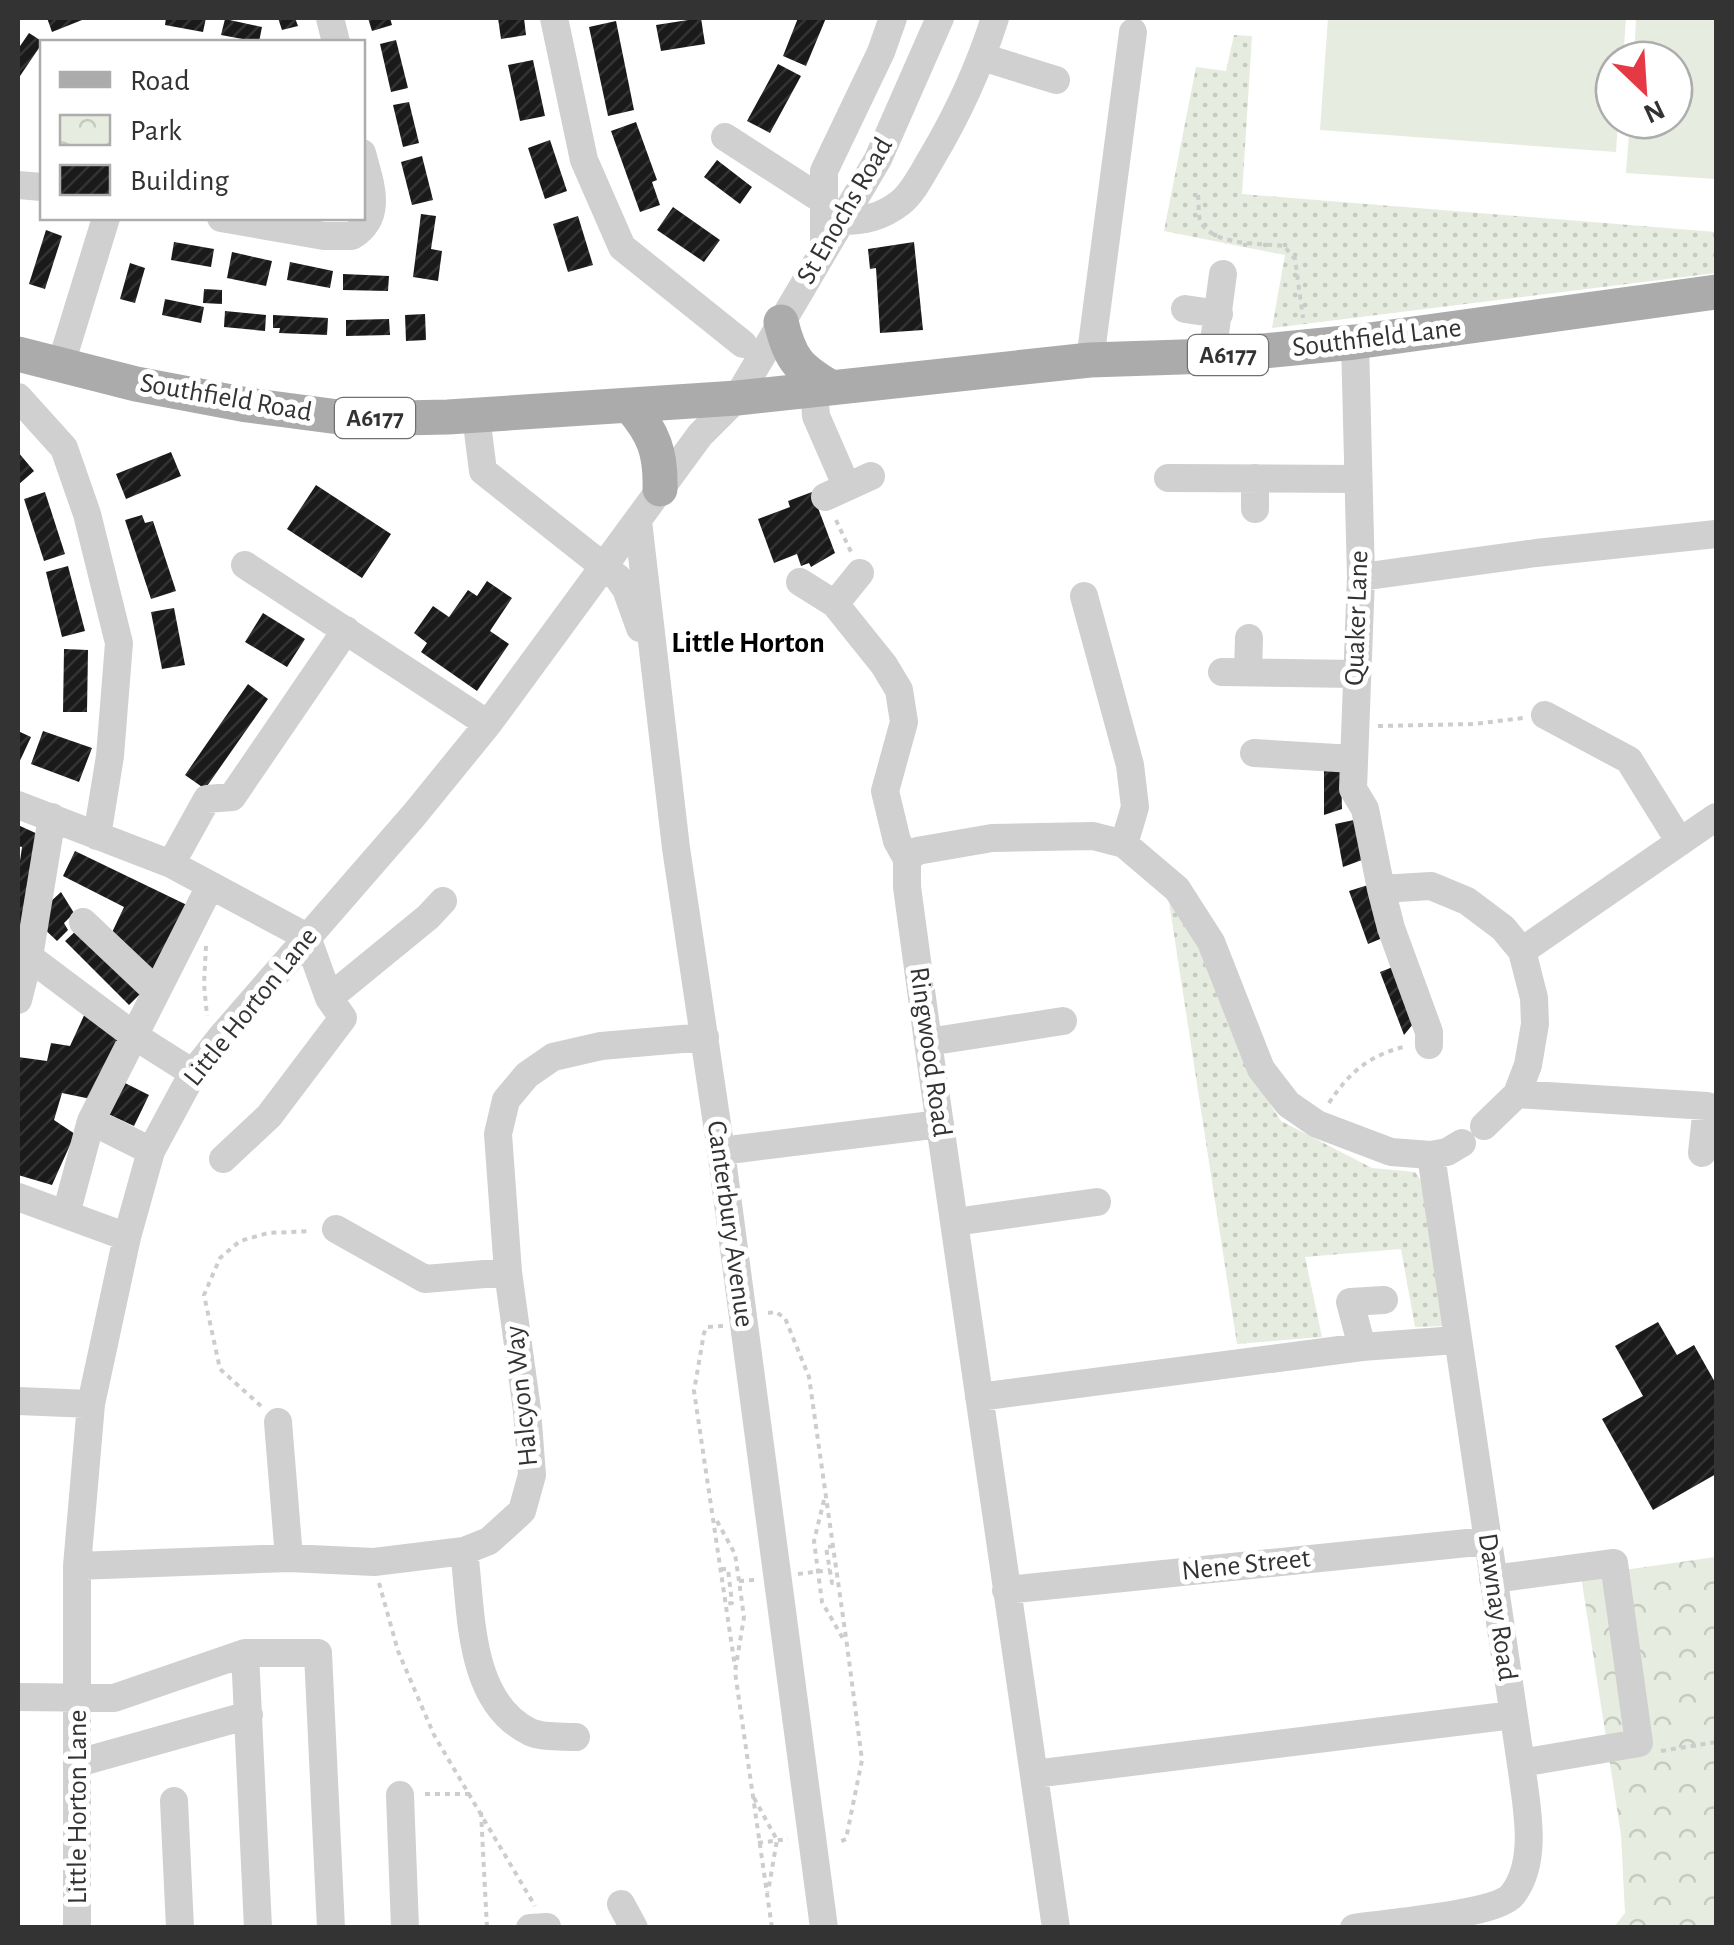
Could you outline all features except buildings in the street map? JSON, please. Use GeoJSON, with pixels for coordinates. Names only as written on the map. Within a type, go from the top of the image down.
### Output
{"type":"FeatureCollection","features":[{"type":"Feature","properties":{"kind":"main road","name":"Southfield Lane"},"geometry":{"type":"LineString","coordinates":[[741,391],[822,388],[1090,360],[1287,349],[1716,292]]}},
{"type":"Feature","properties":{"kind":"main road"},"geometry":{"type":"LineString","coordinates":[[785,315],[794,360],[822,388]]}},
{"type":"Feature","properties":{"kind":"main road","name":"Southfield Road"},"geometry":{"type":"LineString","coordinates":[[18,354],[136,384],[247,405],[354,418],[476,416],[630,406],[741,391]]}},
{"type":"Feature","properties":{"kind":"main road"},"geometry":{"type":"LineString","coordinates":[[630,406],[650,428],[656,443],[661,463],[660,489]]}},
{"type":"Feature","properties":{"kind":"street"},"geometry":{"type":"LineString","coordinates":[[554,18],[584,160],[622,247],[743,344]]}},
{"type":"Feature","properties":{"kind":"street"},"geometry":{"type":"LineString","coordinates":[[832,211],[824,171],[881,52],[893,18]]}},
{"type":"Feature","properties":{"kind":"street","name":"St Enochs Road"},"geometry":{"type":"LineString","coordinates":[[741,391],[824,248],[832,211],[878,159],[940,18]]}},
{"type":"Feature","properties":{"kind":"street"},"geometry":{"type":"LineString","coordinates":[[725,136],[832,211],[863,220],[884,214],[904,201],[955,118],[994,18]]}},
{"type":"Feature","properties":{"kind":"street"},"geometry":{"type":"LineString","coordinates":[[1090,360],[1133,32]]}},
{"type":"Feature","properties":{"kind":"street"},"geometry":{"type":"LineString","coordinates":[[982,57],[1056,80]]}},
{"type":"Feature","properties":{"kind":"street"},"geometry":{"type":"LineString","coordinates":[[232,220],[324,236],[352,236],[367,224],[374,205],[365,166]]}},
{"type":"Feature","properties":{"kind":"street"},"geometry":{"type":"LineString","coordinates":[[61,364],[105,220]]}},
{"type":"Feature","properties":{"kind":"street"},"geometry":{"type":"LineString","coordinates":[[1212,356],[1222,274]]}},
{"type":"Feature","properties":{"kind":"street"},"geometry":{"type":"LineString","coordinates":[[1185,309],[1219,314]]}},
{"type":"Feature","properties":{"kind":"street"},"geometry":{"type":"LineString","coordinates":[[741,391],[738,352],[762,316],[785,315]]}},
{"type":"Feature","properties":{"kind":"street","name":"Quaker Lane"},"geometry":{"type":"LineString","coordinates":[[1354,342],[1361,577],[1353,789],[1365,810],[1381,890],[1430,1032],[1429,1045]]}},
{"type":"Feature","properties":{"kind":"street"},"geometry":{"type":"LineString","coordinates":[[822,388],[816,416],[848,486]]}},
{"type":"Feature","properties":{"kind":"street","name":"Little Horton Lane"},"geometry":{"type":"LineString","coordinates":[[77,1928],[77,1566],[91,1404],[127,1237],[151,1151],[193,1073],[488,724],[700,435],[741,391]]}},
{"type":"Feature","properties":{"kind":"street"},"geometry":{"type":"LineString","coordinates":[[18,398],[64,448],[87,514],[119,643],[110,756],[97,836]]}},
{"type":"Feature","properties":{"kind":"street"},"geometry":{"type":"LineString","coordinates":[[476,416],[483,472],[603,564],[626,588],[656,666]]}},
{"type":"Feature","properties":{"kind":"street"},"geometry":{"type":"LineString","coordinates":[[1168,478],[1358,479]]}},
{"type":"Feature","properties":{"kind":"street"},"geometry":{"type":"LineString","coordinates":[[1255,478],[1255,509]]}},
{"type":"Feature","properties":{"kind":"street","name":"Canterbury Avenue"},"geometry":{"type":"LineString","coordinates":[[638,521],[676,848],[721,1151],[824,1928]]}},
{"type":"Feature","properties":{"kind":"street"},"geometry":{"type":"LineString","coordinates":[[1361,577],[1716,534]]}},
{"type":"Feature","properties":{"kind":"street"},"geometry":{"type":"LineString","coordinates":[[246,565],[488,724]]}},
{"type":"Feature","properties":{"kind":"street"},"geometry":{"type":"LineString","coordinates":[[835,604],[860,573]]}},
{"type":"Feature","properties":{"kind":"street","name":"Ringwood Road"},"geometry":{"type":"LineString","coordinates":[[800,582],[835,604],[899,690],[904,722],[885,791],[897,841],[908,859],[907,886],[928,1042],[1056,1928]]}},
{"type":"Feature","properties":{"kind":"street"},"geometry":{"type":"LineString","coordinates":[[1084,596],[1130,765],[1135,807],[1124,844]]}},
{"type":"Feature","properties":{"kind":"street"},"geometry":{"type":"LineString","coordinates":[[574,607],[616,607],[638,622]]}},
{"type":"Feature","properties":{"kind":"street"},"geometry":{"type":"LineString","coordinates":[[171,864],[207,799],[232,797],[346,630]]}},
{"type":"Feature","properties":{"kind":"street"},"geometry":{"type":"LineString","coordinates":[[1248,638],[1235,672],[1356,674]]}},
{"type":"Feature","properties":{"kind":"street"},"geometry":{"type":"LineString","coordinates":[[1545,715],[1629,760],[1680,842]]}},
{"type":"Feature","properties":{"kind":"street"},"geometry":{"type":"LineString","coordinates":[[1254,753],[1353,759]]}},
{"type":"Feature","properties":{"kind":"street"},"geometry":{"type":"LineString","coordinates":[[18,805],[171,864],[307,937],[329,998],[342,1018],[269,1116],[223,1159]]}},
{"type":"Feature","properties":{"kind":"street"},"geometry":{"type":"LineString","coordinates":[[18,1000],[52,817]]}},
{"type":"Feature","properties":{"kind":"street"},"geometry":{"type":"LineString","coordinates":[[1522,951],[1716,818]]}},
{"type":"Feature","properties":{"kind":"street"},"geometry":{"type":"LineString","coordinates":[[908,859],[917,850],[992,838],[1093,836],[1124,844],[1177,890],[1210,942],[1261,1069],[1288,1104],[1317,1124],[1391,1152],[1447,1152],[1517,1094],[1528,1065],[1535,1024],[1534,998],[1522,951],[1503,928],[1467,901],[1431,886],[1381,890]]}},
{"type":"Feature","properties":{"kind":"street"},"geometry":{"type":"LineString","coordinates":[[66,1214],[91,1121],[210,886]]}},
{"type":"Feature","properties":{"kind":"street"},"geometry":{"type":"LineString","coordinates":[[329,998],[443,900]]}},
{"type":"Feature","properties":{"kind":"street"},"geometry":{"type":"LineString","coordinates":[[83,922],[156,991]]}},
{"type":"Feature","properties":{"kind":"street"},"geometry":{"type":"LineString","coordinates":[[29,956],[133,1035],[193,1073]]}},
{"type":"Feature","properties":{"kind":"street"},"geometry":{"type":"LineString","coordinates":[[928,1042],[1063,1021]]}},
{"type":"Feature","properties":{"kind":"street","name":"Halcyon Way"},"geometry":{"type":"LineString","coordinates":[[77,1566],[289,1558],[374,1562],[464,1551],[490,1541],[522,1511],[532,1475],[508,1272],[498,1134],[506,1100],[527,1076],[554,1058],[601,1046],[705,1037]]}},
{"type":"Feature","properties":{"kind":"street"},"geometry":{"type":"LineString","coordinates":[[1517,1094],[1712,1097],[1702,1153]]}},
{"type":"Feature","properties":{"kind":"street"},"geometry":{"type":"LineString","coordinates":[[91,1121],[151,1151]]}},
{"type":"Feature","properties":{"kind":"street"},"geometry":{"type":"LineString","coordinates":[[721,1151],[940,1124]]}},
{"type":"Feature","properties":{"kind":"street","name":"Dawnay Road"},"geometry":{"type":"LineString","coordinates":[[1354,1928],[1492,1908],[1512,1896],[1528,1854],[1528,1814],[1521,1762],[1431,1155]]}},
{"type":"Feature","properties":{"kind":"street"},"geometry":{"type":"LineString","coordinates":[[18,1196],[127,1237]]}},
{"type":"Feature","properties":{"kind":"street"},"geometry":{"type":"LineString","coordinates":[[955,1222],[1096,1202]]}},
{"type":"Feature","properties":{"kind":"street"},"geometry":{"type":"LineString","coordinates":[[336,1229],[424,1279],[508,1272]]}},
{"type":"Feature","properties":{"kind":"street"},"geometry":{"type":"LineString","coordinates":[[1362,1347],[1350,1302],[1384,1300]]}},
{"type":"Feature","properties":{"kind":"street"},"geometry":{"type":"LineString","coordinates":[[979,1397],[1362,1347],[1456,1340]]}},
{"type":"Feature","properties":{"kind":"street"},"geometry":{"type":"LineString","coordinates":[[18,1401],[91,1404]]}},
{"type":"Feature","properties":{"kind":"street"},"geometry":{"type":"LineString","coordinates":[[278,1422],[289,1558]]}},
{"type":"Feature","properties":{"kind":"street","name":"Nene Street"},"geometry":{"type":"LineString","coordinates":[[1006,1590],[1487,1540]]}},
{"type":"Feature","properties":{"kind":"street"},"geometry":{"type":"LineString","coordinates":[[464,1551],[476,1648],[488,1692],[511,1719],[534,1734],[576,1737]]}},
{"type":"Feature","properties":{"kind":"street"},"geometry":{"type":"LineString","coordinates":[[1493,1579],[1614,1564],[1640,1743],[1521,1762]]}},
{"type":"Feature","properties":{"kind":"street"},"geometry":{"type":"LineString","coordinates":[[245,1653],[258,1928]]}},
{"type":"Feature","properties":{"kind":"street"},"geometry":{"type":"LineString","coordinates":[[18,1696],[114,1698],[245,1653],[318,1653],[332,1928]]}},
{"type":"Feature","properties":{"kind":"street"},"geometry":{"type":"LineString","coordinates":[[78,1764],[248,1714]]}},
{"type":"Feature","properties":{"kind":"street"},"geometry":{"type":"LineString","coordinates":[[1034,1774],[1512,1715]]}},
{"type":"Feature","properties":{"kind":"street"},"geometry":{"type":"LineString","coordinates":[[400,1795],[405,1928]]}},
{"type":"Feature","properties":{"kind":"street"},"geometry":{"type":"LineString","coordinates":[[174,1801],[180,1928]]}},
{"type":"Feature","properties":{"kind":"street"},"geometry":{"type":"LineString","coordinates":[[530,1928],[547,1927]]}},
{"type":"Feature","properties":{"kind":"path"},"geometry":{"type":"LineString","coordinates":[[1198,196],[1200,218],[1216,237],[1284,246],[1291,252],[1305,332],[1286,333],[1287,349]]}},
{"type":"Feature","properties":{"kind":"path"},"geometry":{"type":"LineString","coordinates":[[848,486],[860,573]]}},
{"type":"Feature","properties":{"kind":"path"},"geometry":{"type":"LineString","coordinates":[[1353,726],[1474,724],[1545,715]]}},
{"type":"Feature","properties":{"kind":"path"},"geometry":{"type":"LineString","coordinates":[[206,945],[207,1019],[222,1036]]}},
{"type":"Feature","properties":{"kind":"path"},"geometry":{"type":"LineString","coordinates":[[1317,1124],[1345,1080],[1363,1062],[1412,1044],[1429,1045]]}},
{"type":"Feature","properties":{"kind":"path"},"geometry":{"type":"LineString","coordinates":[[278,1422],[220,1369],[204,1295],[220,1258],[240,1240],[268,1233],[336,1229]]}},
{"type":"Feature","properties":{"kind":"path"},"geometry":{"type":"LineString","coordinates":[[758,1843],[846,1840],[862,1760],[808,1377],[785,1318],[776,1312],[707,1327],[694,1390],[766,1900],[772,1928]]}},
{"type":"Feature","properties":{"kind":"path"},"geometry":{"type":"LineString","coordinates":[[826,1495],[814,1541],[822,1602],[847,1645]]}},
{"type":"Feature","properties":{"kind":"path"},"geometry":{"type":"LineString","coordinates":[[714,1517],[735,1554],[744,1617],[735,1672]]}},
{"type":"Feature","properties":{"kind":"path"},"geometry":{"type":"LineString","coordinates":[[833,1546],[826,1547],[832,1583],[838,1583]]}},
{"type":"Feature","properties":{"kind":"path"},"geometry":{"type":"LineString","coordinates":[[374,1562],[398,1651],[434,1734],[547,1927]]}},
{"type":"Feature","properties":{"kind":"path"},"geometry":{"type":"LineString","coordinates":[[721,1569],[728,1569],[732,1603],[726,1604]]}},
{"type":"Feature","properties":{"kind":"path"},"geometry":{"type":"LineString","coordinates":[[738,1581],[830,1570]]}},
{"type":"Feature","properties":{"kind":"path"},"geometry":{"type":"LineString","coordinates":[[730,1590],[740,1589]]}},
{"type":"Feature","properties":{"kind":"path"},"geometry":{"type":"LineString","coordinates":[[400,1795],[471,1794]]}},
{"type":"Feature","properties":{"kind":"path"},"geometry":{"type":"LineString","coordinates":[[752,1794],[777,1840],[766,1900]]}},
{"type":"Feature","properties":{"kind":"path"},"geometry":{"type":"LineString","coordinates":[[481,1811],[487,1928]]}},
{"type":"Feature","properties":{"kind":"green space"},"geometry":{"type":"Polygon","coordinates":[[[1328,18],[1626,18],[1624,40],[1594,40],[1594,140],[1617,140],[1616,152],[1320,130],[1328,18]]]}},
{"type":"Feature","properties":{"kind":"green space"},"geometry":{"type":"Polygon","coordinates":[[[1636,18],[1716,18],[1716,179],[1626,173],[1628,140],[1694,140],[1694,40],[1635,40],[1636,18]]]}},
{"type":"Feature","properties":{"kind":"green space"},"geometry":{"type":"Polygon","coordinates":[[[1234,35],[1252,36],[1242,194],[1716,232],[1716,273],[1272,328],[1285,255],[1164,231],[1196,67],[1226,71],[1234,35]]]}},
{"type":"Feature","properties":{"kind":"green space"},"geometry":{"type":"Polygon","coordinates":[[[1169,902],[1204,953],[1249,1072],[1281,1121],[1372,1168],[1415,1172],[1425,1186],[1444,1326],[1415,1327],[1401,1249],[1305,1257],[1322,1337],[1237,1344],[1169,902]]]}},
{"type":"Feature","properties":{"kind":"green space"},"geometry":{"type":"Polygon","coordinates":[[[1716,1557],[1716,1927],[1614,1927],[1625,1913],[1621,1835],[1581,1576],[1716,1557]]]}},
{"type":"Feature","properties":{"kind":"district","name":"Little Horton"},"geometry":{"type":"Point","coordinates":[748,643]}}]}
